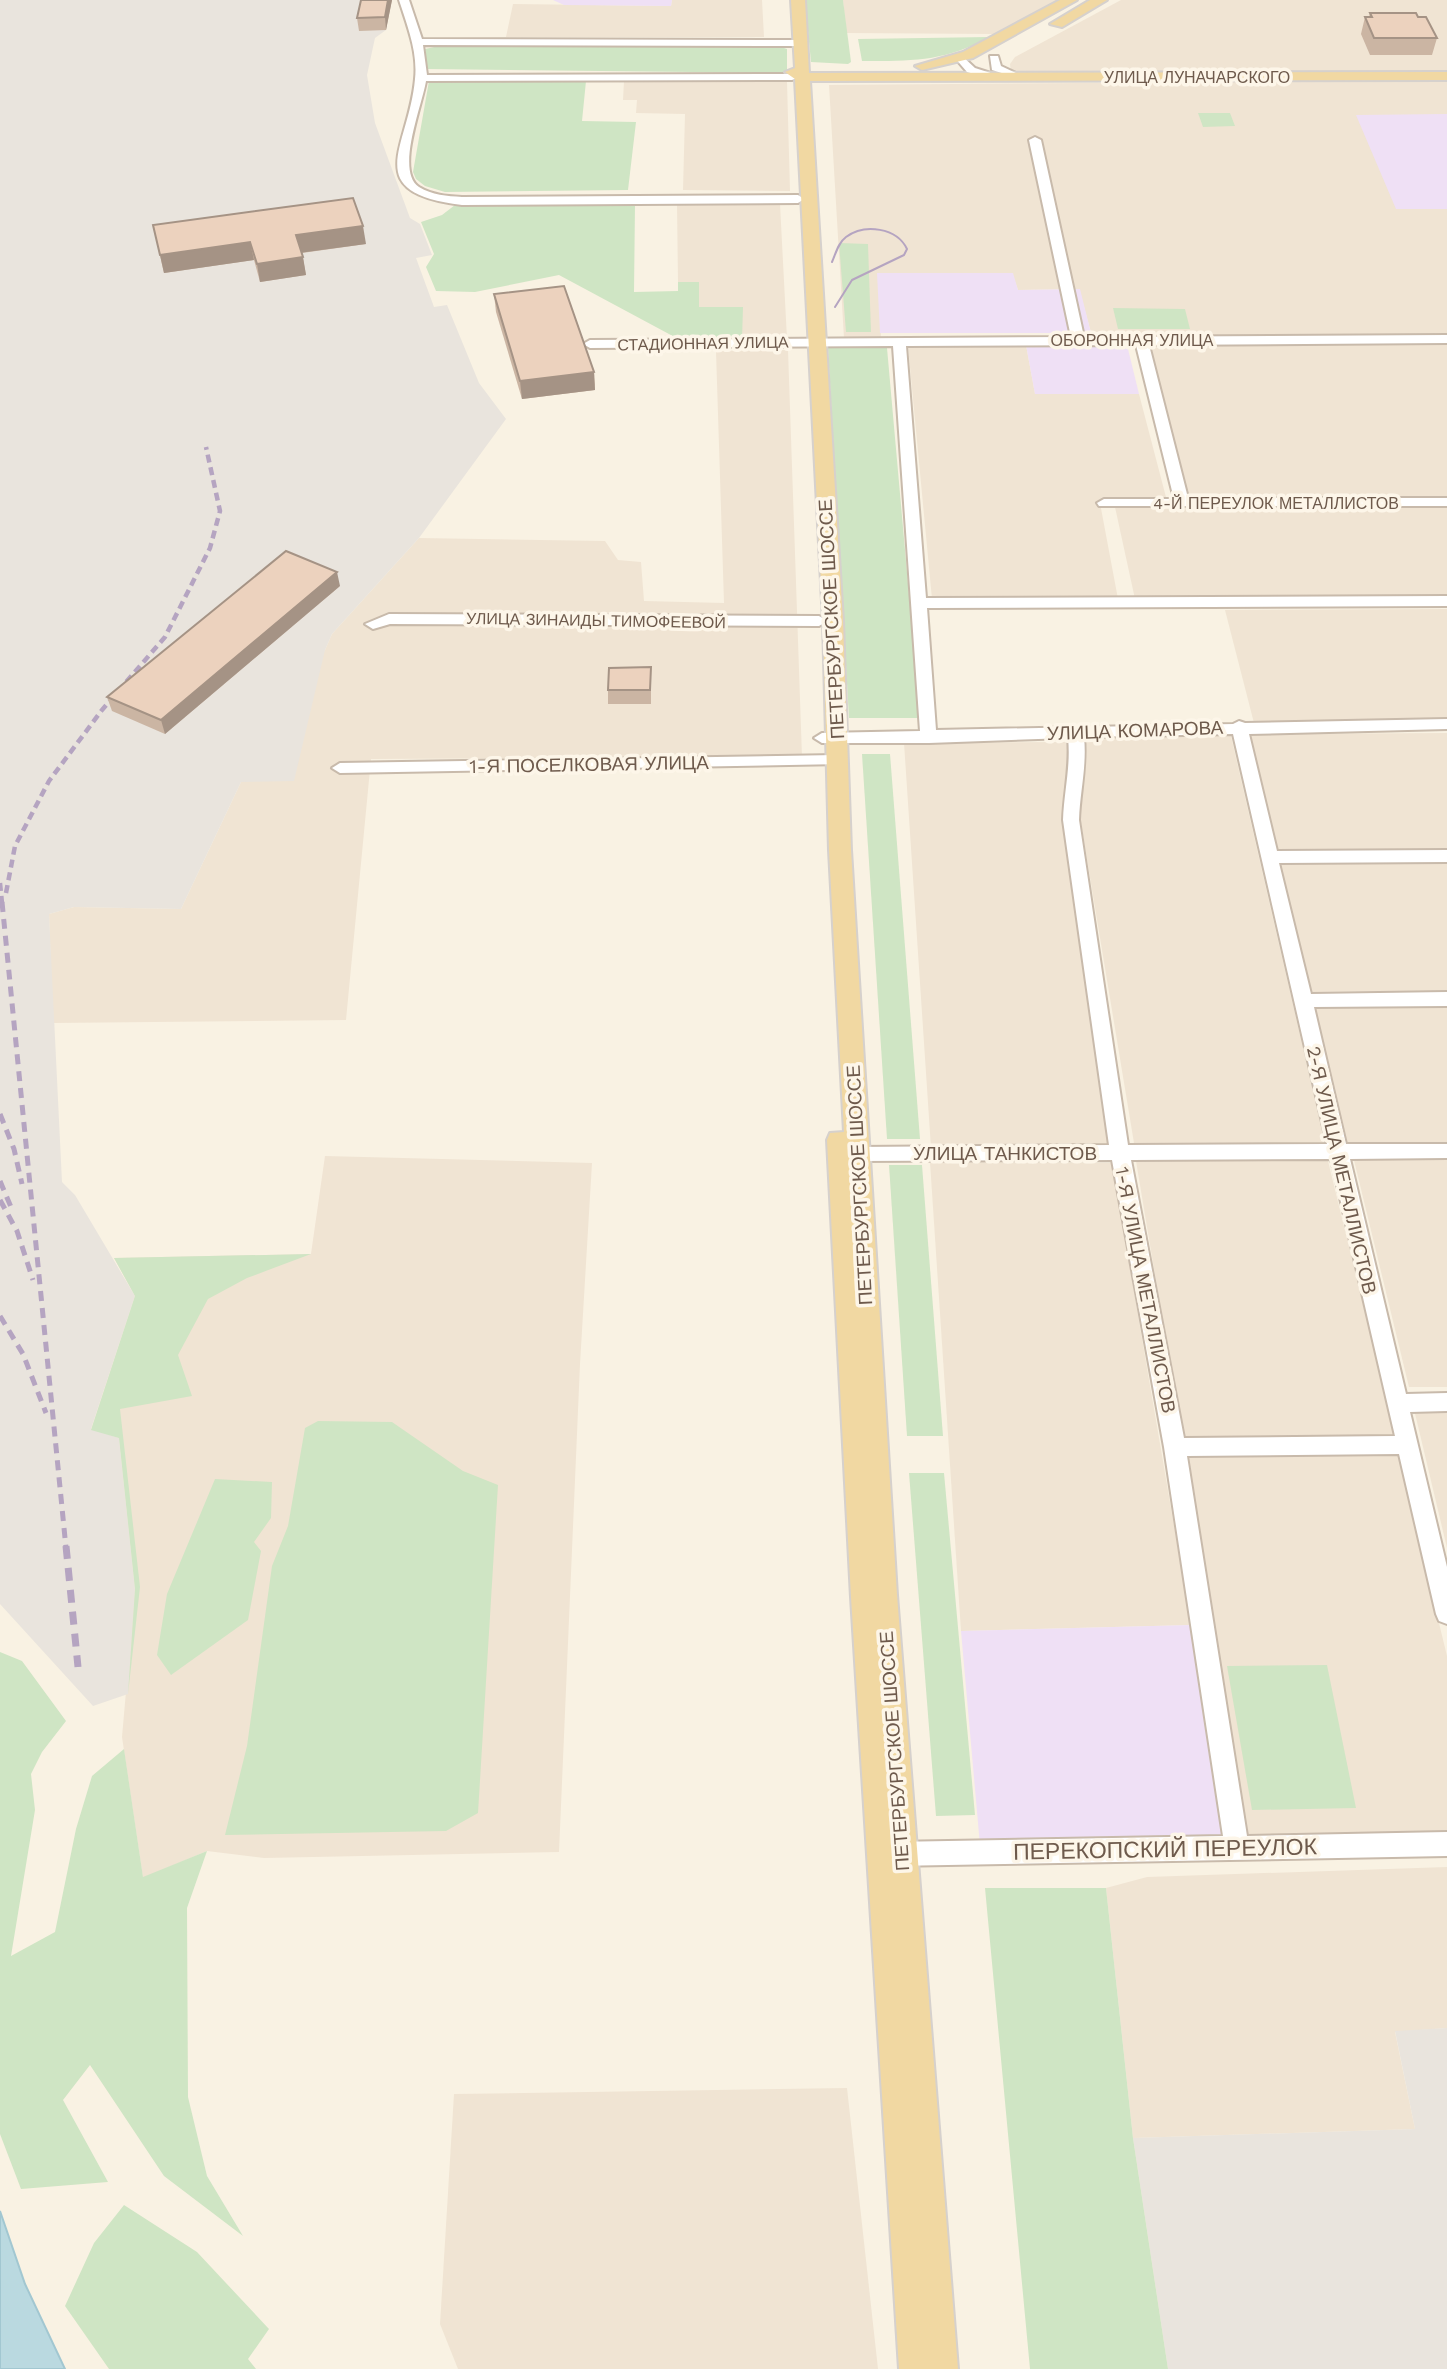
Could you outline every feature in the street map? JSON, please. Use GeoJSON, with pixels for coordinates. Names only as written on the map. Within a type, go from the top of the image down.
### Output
{"type":"FeatureCollection","features":[{"type":"Feature","properties":{"kind":"main road","name":"ПЕТЕРБУРГСКОЕ ШОССЕ"},"geometry":{"type":"LineString","coordinates":[[788,0],[797,73],[826,621],[841,1168],[892,1854],[940,2369]]}},
{"type":"Feature","properties":{"kind":"main road","name":"ПЕТЕРБУРГСКОЕ ШОССЕ"},"geometry":{"type":"LineString","coordinates":[[795,43],[798,0]]}},
{"type":"Feature","properties":{"kind":"main road"},"geometry":{"type":"LineString","coordinates":[[797,73],[921,77],[964,62],[1070,0]]}},
{"type":"Feature","properties":{"kind":"main road"},"geometry":{"type":"LineString","coordinates":[[797,73],[920,66],[994,58],[1100,0]]}},
{"type":"Feature","properties":{"kind":"main road","name":"УЛИЦА ЛУНАЧАРСКОГО"},"geometry":{"type":"LineString","coordinates":[[921,77],[1447,76]]}},
{"type":"Feature","properties":{"kind":"main road","name":"ПЕТЕРБУРГСКОЕ ШОССЕ"},"geometry":{"type":"LineString","coordinates":[[830,749],[857,1154],[917,2369]]}},
{"type":"Feature","properties":{"kind":"street"},"geometry":{"type":"LineString","coordinates":[[404,0],[417,42],[421,78],[401,167],[410,185],[432,198],[458,201],[803,199]]}},
{"type":"Feature","properties":{"kind":"street"},"geometry":{"type":"LineString","coordinates":[[417,42],[795,43]]}},
{"type":"Feature","properties":{"kind":"street"},"geometry":{"type":"LineString","coordinates":[[994,58],[998,70],[1018,77]]}},
{"type":"Feature","properties":{"kind":"street"},"geometry":{"type":"LineString","coordinates":[[964,62],[997,77]]}},
{"type":"Feature","properties":{"kind":"street"},"geometry":{"type":"LineString","coordinates":[[421,78],[797,73]]}},
{"type":"Feature","properties":{"kind":"street"},"geometry":{"type":"LineString","coordinates":[[1035,140],[1078,340]]}},
{"type":"Feature","properties":{"kind":"street","name":"ОБОРОННАЯ УЛИЦА"},"geometry":{"type":"LineString","coordinates":[[811,342],[1447,339]]}},
{"type":"Feature","properties":{"kind":"street"},"geometry":{"type":"LineString","coordinates":[[1141,340],[1182,503]]}},
{"type":"Feature","properties":{"kind":"street"},"geometry":{"type":"LineString","coordinates":[[899,341],[929,738]]}},
{"type":"Feature","properties":{"kind":"street","name":"СТАДИОННАЯ УЛИЦА"},"geometry":{"type":"LineString","coordinates":[[590,344],[811,342]]}},
{"type":"Feature","properties":{"kind":"street","name":"4-Й ПЕРЕУЛОК МЕТАЛЛИСТОВ"},"geometry":{"type":"LineString","coordinates":[[1104,503],[1447,502]]}},
{"type":"Feature","properties":{"kind":"street"},"geometry":{"type":"LineString","coordinates":[[918,603],[1447,601]]}},
{"type":"Feature","properties":{"kind":"street","name":"УЛИЦА ЗИНАИДЫ ТИМОФЕЕВОЙ"},"geometry":{"type":"LineString","coordinates":[[373,624],[388,619],[826,621]]}},
{"type":"Feature","properties":{"kind":"street","name":"УЛИЦА КОМАРОВА"},"geometry":{"type":"LineString","coordinates":[[830,749],[929,738],[1239,726],[1447,724]]}},
{"type":"Feature","properties":{"kind":"street","name":"2-Я УЛИЦА МЕТАЛЛИСТОВ"},"geometry":{"type":"LineString","coordinates":[[1239,726],[1447,1614]]}},
{"type":"Feature","properties":{"kind":"street","name":"1-Я УЛИЦА МЕТАЛЛИСТОВ"},"geometry":{"type":"LineString","coordinates":[[1076,733],[1079,765],[1072,786],[1071,820],[1120,1153],[1175,1447],[1237,1848]]}},
{"type":"Feature","properties":{"kind":"street","name":"1-Я ПОСЕЛКОВАЯ УЛИЦА"},"geometry":{"type":"LineString","coordinates":[[340,768],[830,749]]}},
{"type":"Feature","properties":{"kind":"street"},"geometry":{"type":"LineString","coordinates":[[1268,856],[1447,856]]}},
{"type":"Feature","properties":{"kind":"street"},"geometry":{"type":"LineString","coordinates":[[1302,1000],[1447,999]]}},
{"type":"Feature","properties":{"kind":"street","name":"УЛИЦА ТАНКИСТОВ"},"geometry":{"type":"LineString","coordinates":[[857,1154],[1447,1151]]}},
{"type":"Feature","properties":{"kind":"street"},"geometry":{"type":"LineString","coordinates":[[1397,1403],[1447,1402]]}},
{"type":"Feature","properties":{"kind":"street"},"geometry":{"type":"LineString","coordinates":[[1175,1447],[1407,1445]]}},
{"type":"Feature","properties":{"kind":"street","name":"ПЕРЕКОПСКИЙ ПЕРЕУЛОК"},"geometry":{"type":"LineString","coordinates":[[892,1854],[1447,1844]]}},
{"type":"Feature","properties":{"kind":"shaded area"},"geometry":{"type":"Polygon","coordinates":[[[0,0],[391,0],[386,30],[375,38],[367,75],[375,123],[410,218],[420,224],[432,255],[416,258],[434,307],[447,305],[479,383],[506,419],[419,538],[332,634],[325,650],[294,781],[241,782],[181,909],[74,907],[49,914],[62,1182],[75,1195],[135,1296],[91,1429],[119,1438],[135,1589],[128,1694],[93,1706],[0,1604],[0,0]]]}},
{"type":"Feature","properties":{"kind":"shaded area"},"geometry":{"type":"Polygon","coordinates":[[[553,0],[672,0],[671,6],[564,5],[553,0]]]}},
{"type":"Feature","properties":{"kind":"shaded area"},"geometry":{"type":"Polygon","coordinates":[[[672,0],[762,0],[764,37],[506,37],[513,4],[671,6],[672,0]]]}},
{"type":"Feature","properties":{"kind":"shaded area"},"geometry":{"type":"Polygon","coordinates":[[[843,0],[1058,0],[994,34],[846,33],[843,0]]]}},
{"type":"Feature","properties":{"kind":"shaded area"},"geometry":{"type":"Polygon","coordinates":[[[1121,0],[1447,0],[1447,72],[1011,72],[1010,64],[1015,57],[1121,0]]]}},
{"type":"Feature","properties":{"kind":"shaded area"},"geometry":{"type":"Polygon","coordinates":[[[1447,80],[1447,335],[1092,336],[1079,289],[1018,290],[1012,273],[878,273],[881,338],[844,338],[829,85],[1447,80]]]}},
{"type":"Feature","properties":{"kind":"shaded area"},"geometry":{"type":"Polygon","coordinates":[[[624,81],[787,82],[790,191],[683,190],[685,114],[636,113],[637,100],[623,100],[624,81]]]}},
{"type":"Feature","properties":{"kind":"shaded area"},"geometry":{"type":"Polygon","coordinates":[[[1447,114],[1447,209],[1396,209],[1356,115],[1447,114]]]}},
{"type":"Feature","properties":{"kind":"shaded area"},"geometry":{"type":"Polygon","coordinates":[[[677,204],[780,204],[787,339],[742,340],[699,307],[699,282],[678,282],[677,204]]]}},
{"type":"Feature","properties":{"kind":"shaded area"},"geometry":{"type":"Polygon","coordinates":[[[877,273],[1013,273],[1018,290],[1080,289],[1091,333],[880,333],[877,273]]]}},
{"type":"Feature","properties":{"kind":"shaded area"},"geometry":{"type":"Polygon","coordinates":[[[1447,344],[1447,497],[1185,498],[1146,346],[1447,344]]]}},
{"type":"Feature","properties":{"kind":"shaded area"},"geometry":{"type":"Polygon","coordinates":[[[1026,345],[1035,394],[1139,394],[1167,501],[1100,503],[1118,599],[932,599],[908,346],[1026,345]]]}},
{"type":"Feature","properties":{"kind":"shaded area"},"geometry":{"type":"Polygon","coordinates":[[[1026,345],[1127,345],[1139,394],[1035,394],[1026,345]]]}},
{"type":"Feature","properties":{"kind":"shaded area"},"geometry":{"type":"Polygon","coordinates":[[[788,350],[802,757],[371,759],[346,1020],[53,1023],[49,914],[74,907],[181,909],[241,782],[325,650],[332,634],[419,538],[605,541],[618,560],[641,562],[644,601],[724,603],[716,351],[788,350]]]}},
{"type":"Feature","properties":{"kind":"shaded area"},"geometry":{"type":"Polygon","coordinates":[[[1447,506],[1447,597],[1135,599],[1115,507],[1447,506]]]}},
{"type":"Feature","properties":{"kind":"shaded area"},"geometry":{"type":"Polygon","coordinates":[[[1447,609],[1447,720],[1254,723],[1225,610],[1447,609]]]}},
{"type":"Feature","properties":{"kind":"shaded area"},"geometry":{"type":"Polygon","coordinates":[[[1447,733],[1447,851],[1276,851],[1246,734],[1447,733]]]}},
{"type":"Feature","properties":{"kind":"shaded area"},"geometry":{"type":"Polygon","coordinates":[[[1082,735],[1231,736],[1325,1144],[1134,1143],[1076,793],[1082,735]]]}},
{"type":"Feature","properties":{"kind":"shaded area"},"geometry":{"type":"Polygon","coordinates":[[[1068,742],[1071,774],[1063,796],[1110,1145],[931,1148],[904,743],[1068,742]]]}},
{"type":"Feature","properties":{"kind":"shaded area"},"geometry":{"type":"Polygon","coordinates":[[[1447,863],[1447,991],[1312,992],[1279,864],[1447,863]]]}},
{"type":"Feature","properties":{"kind":"shaded area"},"geometry":{"type":"Polygon","coordinates":[[[1312,1004],[1447,1004],[1447,1145],[1347,1145],[1312,1004]]]}},
{"type":"Feature","properties":{"kind":"shaded area"},"geometry":{"type":"Polygon","coordinates":[[[325,1156],[592,1163],[580,1364],[559,1852],[264,1858],[207,1851],[143,1878],[122,1737],[135,1589],[119,1438],[91,1430],[135,1296],[114,1258],[311,1254],[325,1156]]]}},
{"type":"Feature","properties":{"kind":"shaded area"},"geometry":{"type":"Polygon","coordinates":[[[1353,1156],[1447,1156],[1447,1387],[1409,1387],[1353,1156]]]}},
{"type":"Feature","properties":{"kind":"shaded area"},"geometry":{"type":"Polygon","coordinates":[[[1136,1161],[1328,1161],[1395,1435],[1182,1437],[1136,1161]]]}},
{"type":"Feature","properties":{"kind":"shaded area"},"geometry":{"type":"Polygon","coordinates":[[[930,1162],[1112,1163],[1191,1625],[961,1631],[930,1162]]]}},
{"type":"Feature","properties":{"kind":"shaded area"},"geometry":{"type":"Polygon","coordinates":[[[1413,1405],[1447,1405],[1447,1548],[1413,1405]]]}},
{"type":"Feature","properties":{"kind":"shaded area"},"geometry":{"type":"Polygon","coordinates":[[[1397,1451],[1447,1656],[1447,1834],[1247,1838],[1187,1455],[1397,1451]]]}},
{"type":"Feature","properties":{"kind":"shaded area"},"geometry":{"type":"Polygon","coordinates":[[[1191,1625],[1224,1838],[980,1845],[961,1631],[1191,1625]]]}},
{"type":"Feature","properties":{"kind":"shaded area"},"geometry":{"type":"Polygon","coordinates":[[[1447,1867],[1447,2028],[1395,2032],[1415,2129],[1133,2138],[1106,1888],[1147,1877],[1447,1867]]]}},
{"type":"Feature","properties":{"kind":"shaded area"},"geometry":{"type":"Polygon","coordinates":[[[1447,2028],[1447,2369],[1168,2369],[1133,2138],[1415,2129],[1395,2031],[1447,2028]]]}},
{"type":"Feature","properties":{"kind":"shaded area"},"geometry":{"type":"Polygon","coordinates":[[[847,2088],[878,2369],[458,2369],[440,2324],[454,2094],[847,2088]]]}},
{"type":"Feature","properties":{"kind":"green space"},"geometry":{"type":"Polygon","coordinates":[[[805,0],[843,0],[851,62],[811,62],[805,0]]]}},
{"type":"Feature","properties":{"kind":"green space"},"geometry":{"type":"Polygon","coordinates":[[[989,37],[942,56],[896,61],[862,61],[858,39],[989,37]]]}},
{"type":"Feature","properties":{"kind":"green space"},"geometry":{"type":"Polygon","coordinates":[[[439,46],[778,46],[787,49],[787,73],[427,69],[425,49],[439,46]]]}},
{"type":"Feature","properties":{"kind":"green space"},"geometry":{"type":"Polygon","coordinates":[[[429,81],[586,81],[582,121],[636,122],[628,190],[445,192],[425,186],[416,179],[413,172],[429,81]]]}},
{"type":"Feature","properties":{"kind":"green space"},"geometry":{"type":"Polygon","coordinates":[[[1198,113],[1230,113],[1235,126],[1203,127],[1198,113]]]}},
{"type":"Feature","properties":{"kind":"green space"},"geometry":{"type":"Polygon","coordinates":[[[455,205],[635,205],[634,292],[678,291],[678,282],[699,282],[699,307],[743,307],[742,340],[682,341],[559,275],[475,292],[436,291],[426,267],[434,254],[421,222],[442,215],[455,205]]]}},
{"type":"Feature","properties":{"kind":"green space"},"geometry":{"type":"Polygon","coordinates":[[[839,243],[868,244],[871,332],[846,332],[839,243]]]}},
{"type":"Feature","properties":{"kind":"green space"},"geometry":{"type":"Polygon","coordinates":[[[1113,308],[1185,309],[1190,329],[1118,329],[1113,308]]]}},
{"type":"Feature","properties":{"kind":"green space"},"geometry":{"type":"Polygon","coordinates":[[[828,348],[887,348],[920,718],[849,718],[828,348]]]}},
{"type":"Feature","properties":{"kind":"green space"},"geometry":{"type":"Polygon","coordinates":[[[862,754],[890,754],[920,1139],[887,1139],[862,754]]]}},
{"type":"Feature","properties":{"kind":"green space"},"geometry":{"type":"Polygon","coordinates":[[[889,1165],[922,1165],[943,1436],[907,1436],[889,1165]]]}},
{"type":"Feature","properties":{"kind":"green space"},"geometry":{"type":"Polygon","coordinates":[[[311,1254],[247,1278],[208,1299],[178,1355],[192,1396],[120,1409],[140,1587],[128,1694],[135,1589],[119,1438],[91,1430],[135,1296],[114,1258],[311,1254]]]}},
{"type":"Feature","properties":{"kind":"green space"},"geometry":{"type":"Polygon","coordinates":[[[318,1421],[392,1422],[463,1471],[498,1485],[478,1813],[446,1831],[225,1835],[247,1746],[272,1566],[288,1526],[305,1428],[318,1421]]]}},
{"type":"Feature","properties":{"kind":"green space"},"geometry":{"type":"Polygon","coordinates":[[[909,1473],[944,1473],[975,1815],[936,1816],[909,1473]]]}},
{"type":"Feature","properties":{"kind":"green space"},"geometry":{"type":"Polygon","coordinates":[[[215,1479],[272,1482],[271,1518],[254,1542],[261,1551],[248,1620],[171,1675],[157,1655],[167,1594],[215,1479]]]}},
{"type":"Feature","properties":{"kind":"green space"},"geometry":{"type":"Polygon","coordinates":[[[0,1652],[22,1661],[66,1721],[42,1752],[31,1774],[35,1810],[11,1956],[55,1932],[76,1829],[92,1776],[124,1749],[143,1877],[207,1851],[187,1908],[188,2097],[207,2176],[243,2236],[164,2176],[90,2065],[63,2100],[108,2182],[21,2189],[0,2134],[0,1652]]]}},
{"type":"Feature","properties":{"kind":"green space"},"geometry":{"type":"Polygon","coordinates":[[[1327,1665],[1356,1808],[1252,1810],[1227,1666],[1327,1665]]]}},
{"type":"Feature","properties":{"kind":"green space"},"geometry":{"type":"Polygon","coordinates":[[[985,1888],[1106,1888],[1133,2138],[1168,2369],[1030,2369],[985,1888]]]}},
{"type":"Feature","properties":{"kind":"green space"},"geometry":{"type":"Polygon","coordinates":[[[124,2205],[197,2252],[269,2329],[248,2359],[256,2369],[109,2369],[65,2306],[94,2243],[124,2205]]]}},
{"type":"Feature","properties":{"kind":"water"},"geometry":{"type":"Polygon","coordinates":[[[0,2211],[25,2284],[65,2369],[0,2369],[0,2211]]]}},
{"type":"Feature","properties":{"kind":"building"},"geometry":{"type":"Polygon","coordinates":[[[361,0],[388,0],[385,17],[357,18],[361,0]]]}},
{"type":"Feature","properties":{"kind":"building"},"geometry":{"type":"Polygon","coordinates":[[[1370,13],[1416,13],[1418,17],[1426,17],[1437,38],[1374,38],[1365,17],[1372,17],[1370,13]]]}},
{"type":"Feature","properties":{"kind":"building"},"geometry":{"type":"Polygon","coordinates":[[[353,198],[363,226],[296,235],[303,257],[257,264],[250,242],[160,255],[153,225],[353,198]]]}},
{"type":"Feature","properties":{"kind":"building"},"geometry":{"type":"Polygon","coordinates":[[[564,286],[594,372],[520,381],[494,294],[564,286]]]}},
{"type":"Feature","properties":{"kind":"building"},"geometry":{"type":"Polygon","coordinates":[[[286,551],[337,572],[161,720],[107,697],[286,551]]]}},
{"type":"Feature","properties":{"kind":"building"},"geometry":{"type":"Polygon","coordinates":[[[651,667],[650,690],[608,690],[609,668],[651,667]]]}},
{"type":"Feature","properties":{"kind":"tram line"},"geometry":{"type":"LineString","coordinates":[[832,262],[843,239],[862,230],[888,232],[896,236],[907,249],[904,255],[852,280],[835,307]]}},
{"type":"Feature","properties":{"kind":"railway"},"geometry":{"type":"LineString","coordinates":[[6,893],[15,846],[49,781],[102,710],[165,637],[210,548],[220,511],[206,447]]}},
{"type":"Feature","properties":{"kind":"railway"},"geometry":{"type":"LineString","coordinates":[[0,883],[2,903]]}},
{"type":"Feature","properties":{"kind":"railway"},"geometry":{"type":"LineString","coordinates":[[2,902],[66,1548]]}},
{"type":"Feature","properties":{"kind":"railway"},"geometry":{"type":"LineString","coordinates":[[0,1114],[14,1149],[22,1184]]}},
{"type":"Feature","properties":{"kind":"railway"},"geometry":{"type":"LineString","coordinates":[[0,1181],[11,1207]]}},
{"type":"Feature","properties":{"kind":"railway"},"geometry":{"type":"LineString","coordinates":[[0,1200],[17,1231],[33,1280]]}},
{"type":"Feature","properties":{"kind":"railway"},"geometry":{"type":"LineString","coordinates":[[0,1316],[23,1354],[46,1413]]}},
{"type":"Feature","properties":{"kind":"railway"},"geometry":{"type":"LineString","coordinates":[[66,1546],[78,1667]]}}]}
